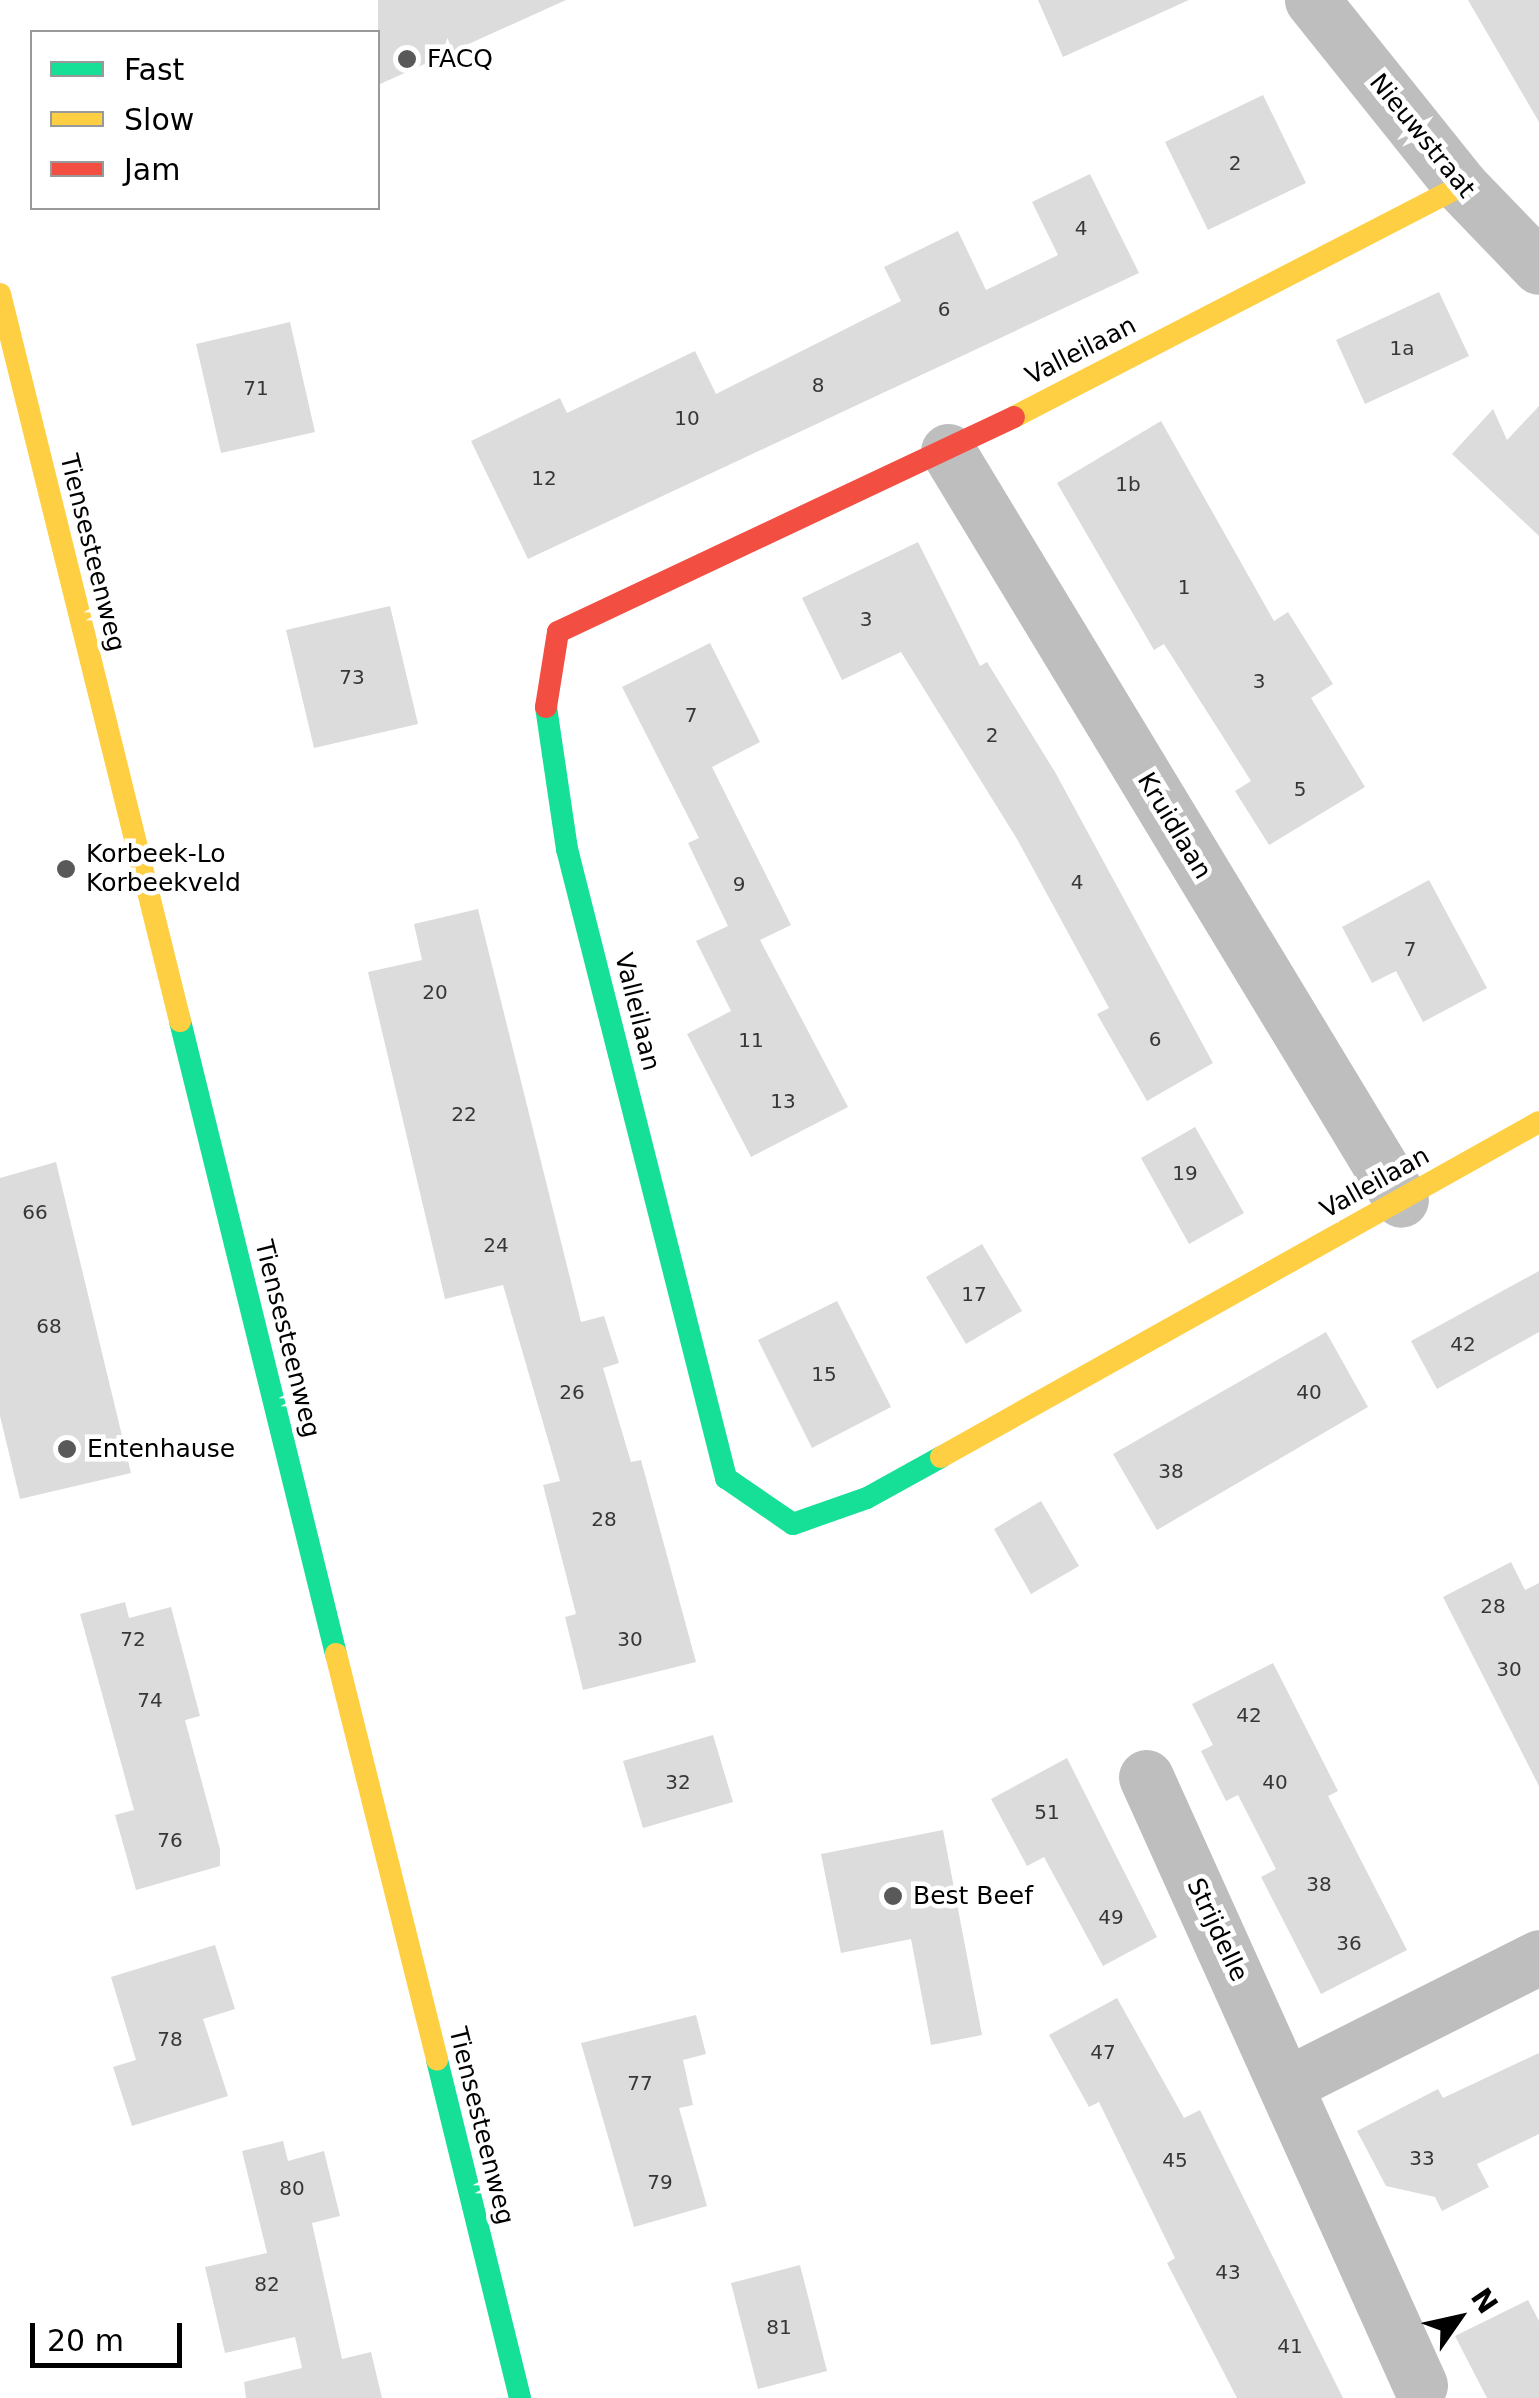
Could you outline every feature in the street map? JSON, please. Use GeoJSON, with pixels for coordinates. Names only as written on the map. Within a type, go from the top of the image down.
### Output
{"type":"FeatureCollection","features":[{"type":"Feature","properties":{"kind":"street","name":"Nieuwstraat"},"geometry":{"type":"LineString","coordinates":[[1312,0],[1461,186],[1539,267]]}},
{"type":"Feature","properties":{"kind":"street","name":"Valleilaan"},"geometry":{"type":"LineString","coordinates":[[1461,186],[948,451],[558,632],[548,678],[567,849],[726,1478],[793,1524],[867,1498],[1539,1122]]}},
{"type":"Feature","properties":{"kind":"street","name":"Tiensesteenweg"},"geometry":{"type":"LineString","coordinates":[[0,294],[520,2398]]}},
{"type":"Feature","properties":{"kind":"street","name":"Kruidlaan"},"geometry":{"type":"LineString","coordinates":[[948,451],[1400,1200]]}},
{"type":"Feature","properties":{"kind":"street","name":"Strijdelle"},"geometry":{"type":"LineString","coordinates":[[1146,1776],[1420,2385]]}},
{"type":"Feature","properties":{"kind":"street"},"geometry":{"type":"LineString","coordinates":[[1287,2084],[1539,1958]]}},
{"type":"Feature","properties":{"kind":"building"},"geometry":{"type":"Polygon","coordinates":[[[378,0],[566,0],[380,84],[378,0]]]}},
{"type":"Feature","properties":{"kind":"building"},"geometry":{"type":"Polygon","coordinates":[[[1038,0],[1189,0],[1063,57],[1038,0]]]}},
{"type":"Feature","properties":{"kind":"building"},"geometry":{"type":"Polygon","coordinates":[[[1468,0],[1539,0],[1539,122],[1468,0]]]}},
{"type":"Feature","properties":{"kind":"building"},"geometry":{"type":"Polygon","coordinates":[[[1263,95],[1306,183],[1208,230],[1165,142],[1263,95]]]}},
{"type":"Feature","properties":{"kind":"building"},"geometry":{"type":"Polygon","coordinates":[[[1090,174],[1139,273],[528,559],[471,441],[560,398],[567,413],[695,351],[716,394],[901,301],[884,267],[958,231],[986,290],[1058,255],[1032,202],[1090,174]]]}},
{"type":"Feature","properties":{"kind":"building"},"geometry":{"type":"Polygon","coordinates":[[[1439,292],[1469,356],[1365,404],[1336,340],[1439,292]]]}},
{"type":"Feature","properties":{"kind":"building"},"geometry":{"type":"Polygon","coordinates":[[[290,322],[315,432],[221,453],[196,344],[290,322]]]}},
{"type":"Feature","properties":{"kind":"building"},"geometry":{"type":"Polygon","coordinates":[[[1539,406],[1539,536],[1452,454],[1493,409],[1507,440],[1539,406]]]}},
{"type":"Feature","properties":{"kind":"building"},"geometry":{"type":"Polygon","coordinates":[[[1161,421],[1274,621],[1288,612],[1333,684],[1311,698],[1365,787],[1269,845],[1235,791],[1251,781],[1164,644],[1154,650],[1057,483],[1161,421]]]}},
{"type":"Feature","properties":{"kind":"building"},"geometry":{"type":"Polygon","coordinates":[[[918,542],[980,666],[987,662],[1055,772],[1213,1063],[1147,1101],[1097,1014],[1109,1008],[1017,839],[901,652],[842,680],[802,598],[918,542]]]}},
{"type":"Feature","properties":{"kind":"building"},"geometry":{"type":"Polygon","coordinates":[[[390,606],[418,724],[314,748],[286,630],[390,606]]]}},
{"type":"Feature","properties":{"kind":"building"},"geometry":{"type":"Polygon","coordinates":[[[710,643],[760,742],[712,767],[791,925],[760,940],[848,1107],[751,1157],[687,1034],[731,1011],[696,941],[728,926],[688,843],[699,838],[622,687],[710,643]]]}},
{"type":"Feature","properties":{"kind":"building"},"geometry":{"type":"Polygon","coordinates":[[[1429,880],[1487,988],[1423,1022],[1396,971],[1372,983],[1342,927],[1429,880]]]}},
{"type":"Feature","properties":{"kind":"building"},"geometry":{"type":"Polygon","coordinates":[[[478,909],[581,1322],[604,1316],[619,1363],[603,1368],[631,1462],[641,1460],[696,1662],[583,1690],[565,1617],[576,1614],[543,1485],[560,1481],[503,1285],[445,1299],[368,972],[422,960],[414,924],[478,909]]]}},
{"type":"Feature","properties":{"kind":"building"},"geometry":{"type":"Polygon","coordinates":[[[1195,1127],[1244,1213],[1189,1244],[1141,1158],[1195,1127]]]}},
{"type":"Feature","properties":{"kind":"building"},"geometry":{"type":"Polygon","coordinates":[[[56,1162],[131,1473],[20,1499],[0,1416],[0,1178],[56,1162]]]}},
{"type":"Feature","properties":{"kind":"building"},"geometry":{"type":"Polygon","coordinates":[[[982,1244],[1022,1311],[966,1344],[926,1277],[982,1244]]]}},
{"type":"Feature","properties":{"kind":"building"},"geometry":{"type":"Polygon","coordinates":[[[1539,1271],[1539,1332],[1437,1389],[1411,1341],[1539,1271]]]}},
{"type":"Feature","properties":{"kind":"building"},"geometry":{"type":"Polygon","coordinates":[[[837,1301],[891,1407],[812,1448],[758,1340],[837,1301]]]}},
{"type":"Feature","properties":{"kind":"building"},"geometry":{"type":"Polygon","coordinates":[[[1326,1332],[1368,1407],[1157,1530],[1113,1454],[1326,1332]]]}},
{"type":"Feature","properties":{"kind":"building"},"geometry":{"type":"Polygon","coordinates":[[[1041,1501],[1079,1566],[1031,1594],[994,1529],[1041,1501]]]}},
{"type":"Feature","properties":{"kind":"building"},"geometry":{"type":"Polygon","coordinates":[[[1511,1562],[1525,1590],[1539,1583],[1539,1786],[1443,1597],[1511,1562]]]}},
{"type":"Feature","properties":{"kind":"building"},"geometry":{"type":"Polygon","coordinates":[[[125,1602],[129,1618],[171,1607],[200,1716],[185,1720],[220,1849],[220,1866],[136,1890],[115,1815],[134,1810],[80,1614],[125,1602]]]}},
{"type":"Feature","properties":{"kind":"building"},"geometry":{"type":"Polygon","coordinates":[[[1273,1663],[1338,1791],[1328,1796],[1407,1950],[1321,1994],[1261,1877],[1276,1869],[1238,1795],[1226,1801],[1201,1751],[1213,1745],[1192,1704],[1273,1663]]]}},
{"type":"Feature","properties":{"kind":"building"},"geometry":{"type":"Polygon","coordinates":[[[713,1735],[733,1802],[643,1828],[623,1761],[713,1735]]]}},
{"type":"Feature","properties":{"kind":"building"},"geometry":{"type":"Polygon","coordinates":[[[1067,1758],[1157,1937],[1103,1966],[1044,1857],[1027,1866],[991,1799],[1067,1758]]]}},
{"type":"Feature","properties":{"kind":"building","name":"Best Beef"},"geometry":{"type":"Polygon","coordinates":[[[943,1830],[982,2035],[931,2045],[911,1939],[841,1953],[821,1854],[943,1830]]]}},
{"type":"Feature","properties":{"kind":"building"},"geometry":{"type":"Polygon","coordinates":[[[215,1945],[235,2009],[203,2019],[228,2096],[132,2126],[113,2067],[136,2060],[111,1977],[215,1945]]]}},
{"type":"Feature","properties":{"kind":"building"},"geometry":{"type":"Polygon","coordinates":[[[1117,1998],[1184,2118],[1200,2110],[1343,2398],[1237,2398],[1167,2263],[1175,2258],[1099,2102],[1089,2107],[1049,2035],[1117,1998]]]}},
{"type":"Feature","properties":{"kind":"building"},"geometry":{"type":"Polygon","coordinates":[[[696,2015],[706,2054],[683,2060],[693,2105],[679,2108],[707,2206],[634,2227],[581,2043],[696,2015]]]}},
{"type":"Feature","properties":{"kind":"building"},"geometry":{"type":"Polygon","coordinates":[[[1539,2053],[1539,2134],[1477,2164],[1489,2187],[1442,2211],[1435,2197],[1386,2186],[1357,2131],[1438,2089],[1443,2098],[1539,2053]]]}},
{"type":"Feature","properties":{"kind":"building"},"geometry":{"type":"Polygon","coordinates":[[[283,2141],[288,2161],[324,2151],[340,2216],[312,2223],[342,2359],[371,2352],[382,2398],[246,2398],[244,2382],[302,2368],[295,2337],[225,2353],[205,2267],[267,2253],[242,2151],[283,2141]]]}},
{"type":"Feature","properties":{"kind":"building"},"geometry":{"type":"Polygon","coordinates":[[[800,2265],[827,2371],[758,2389],[731,2283],[800,2265]]]}},
{"type":"Feature","properties":{"kind":"building"},"geometry":{"type":"Polygon","coordinates":[[[1528,2300],[1539,2321],[1539,2398],[1487,2398],[1455,2336],[1528,2300]]]}},
{"type":"Feature","properties":{"kind":"traffic: fast"},"geometry":{"type":"LineString","coordinates":[[546,707],[567,849],[726,1478],[793,1524],[867,1498],[941,1457]]}},
{"type":"Feature","properties":{"kind":"traffic: fast"},"geometry":{"type":"LineString","coordinates":[[180,1021],[336,1654]]}},
{"type":"Feature","properties":{"kind":"traffic: fast"},"geometry":{"type":"LineString","coordinates":[[437,2060],[520,2398]]}},
{"type":"Feature","properties":{"kind":"traffic: slow"},"geometry":{"type":"LineString","coordinates":[[1014,417],[1461,186]]}},
{"type":"Feature","properties":{"kind":"traffic: slow"},"geometry":{"type":"LineString","coordinates":[[0,294],[180,1021]]}},
{"type":"Feature","properties":{"kind":"traffic: slow"},"geometry":{"type":"LineString","coordinates":[[941,1457],[1539,1122]]}},
{"type":"Feature","properties":{"kind":"traffic: slow"},"geometry":{"type":"LineString","coordinates":[[336,1654],[437,2060]]}},
{"type":"Feature","properties":{"kind":"traffic: jam"},"geometry":{"type":"LineString","coordinates":[[546,707],[558,632],[1014,417]]}},
{"type":"Feature","properties":{"kind":"place","name":"FACQ"},"geometry":{"type":"Point","coordinates":[407,59]}},
{"type":"Feature","properties":{"kind":"place","name":"Korbeek-Lo Korbeekveld"},"geometry":{"type":"Point","coordinates":[66,869]}},
{"type":"Feature","properties":{"kind":"place","name":"Entenhause"},"geometry":{"type":"Point","coordinates":[67,1449]}},
{"type":"Feature","properties":{"kind":"place","name":"Best Beef"},"geometry":{"type":"Point","coordinates":[893,1896]}}]}
